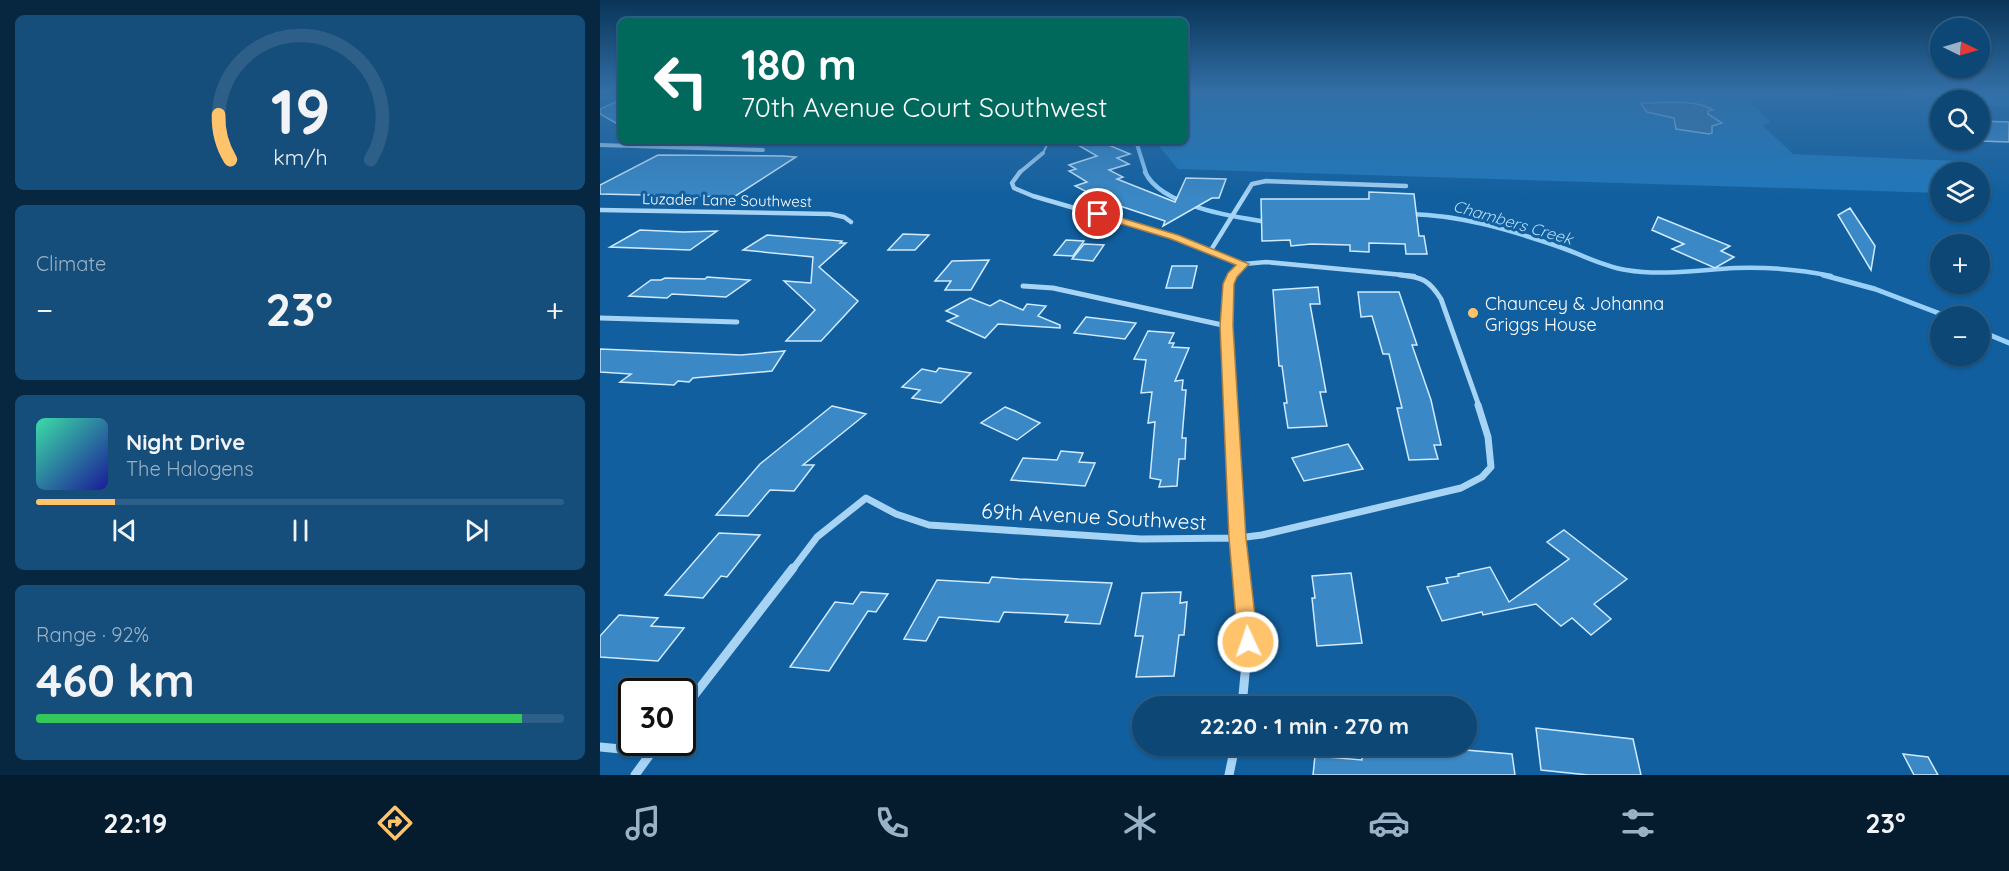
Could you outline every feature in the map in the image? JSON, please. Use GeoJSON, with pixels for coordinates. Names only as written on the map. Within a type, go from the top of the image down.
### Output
{"type":"FeatureCollection","features":[{"type":"Feature","properties":{"kind":"street"},"geometry":{"type":"LineString","coordinates":[[600,145],[763,150]]}},
{"type":"Feature","properties":{"kind":"street"},"geometry":{"type":"LineString","coordinates":[[1043,153],[1030,162],[1016,177],[1012,183],[1014,188],[1211,250],[1244,264],[1232,276],[1228,284],[1227,326],[1238,538],[1248,642],[1243,696]]}},
{"type":"Feature","properties":{"kind":"street"},"geometry":{"type":"LineString","coordinates":[[1211,250],[1248,187],[1257,182],[1406,186]]}},
{"type":"Feature","properties":{"kind":"street","name":"Luzader Lane Southwest"},"geometry":{"type":"LineString","coordinates":[[600,210],[830,214],[844,217],[852,222]]}},
{"type":"Feature","properties":{"kind":"street","name":"69th Avenue Southwest"},"geometry":{"type":"LineString","coordinates":[[696,693],[817,537],[866,498],[882,509],[929,525],[1141,539],[1238,538],[1262,536],[1461,488],[1479,479],[1492,464],[1486,429],[1441,299],[1431,283],[1413,276],[1266,262],[1244,264]]}},
{"type":"Feature","properties":{"kind":"street"},"geometry":{"type":"LineString","coordinates":[[1023,286],[1053,288],[1227,326]]}},
{"type":"Feature","properties":{"kind":"street"},"geometry":{"type":"LineString","coordinates":[[600,318],[736,322]]}},
{"type":"Feature","properties":{"kind":"street"},"geometry":{"type":"LineString","coordinates":[[600,747],[618,749]]}},
{"type":"Feature","properties":{"kind":"street"},"geometry":{"type":"LineString","coordinates":[[635,775],[649,756]]}},
{"type":"Feature","properties":{"kind":"street"},"geometry":{"type":"LineString","coordinates":[[1229,775],[1233,756]]}},
{"type":"Feature","properties":{"kind":"lane"},"geometry":{"type":"LineString","coordinates":[[1043,153],[1048,144]]}},
{"type":"Feature","properties":{"kind":"shaded area"},"geometry":{"type":"Polygon","coordinates":[[[1188,127],[1764,127],[1793,154],[1962,162],[1930,162],[1930,193],[1178,169],[1157,144],[1188,144],[1188,127]]]}},
{"type":"Feature","properties":{"kind":"shaded area"},"geometry":{"type":"Polygon","coordinates":[[[1676,127],[1712,127],[1712,133],[1709,134],[1676,127]]]}},
{"type":"Feature","properties":{"kind":"building"},"geometry":{"type":"Polygon","coordinates":[[[1990,127],[2009,127],[2009,142],[1990,141],[1990,127]]]}},
{"type":"Feature","properties":{"kind":"building"},"geometry":{"type":"Polygon","coordinates":[[[1076,144],[1106,144],[1130,154],[1117,158],[1129,164],[1109,170],[1123,177],[1117,179],[1175,202],[1186,178],[1226,179],[1219,198],[1212,198],[1163,226],[1165,221],[1105,201],[1075,186],[1087,182],[1069,171],[1076,169],[1069,165],[1097,156],[1076,144]]]}},
{"type":"Feature","properties":{"kind":"building"},"geometry":{"type":"Polygon","coordinates":[[[658,155],[796,157],[734,197],[600,194],[600,185],[658,155]]]}},
{"type":"Feature","properties":{"kind":"building"},"geometry":{"type":"Polygon","coordinates":[[[1369,192],[1414,194],[1419,236],[1424,236],[1427,254],[1406,254],[1405,244],[1369,243],[1369,252],[1350,251],[1350,245],[1291,246],[1290,240],[1262,241],[1261,199],[1369,199],[1369,192]]]}},
{"type":"Feature","properties":{"kind":"building"},"geometry":{"type":"Polygon","coordinates":[[[1850,208],[1875,246],[1871,270],[1838,215],[1850,208]]]}},
{"type":"Feature","properties":{"kind":"building"},"geometry":{"type":"Polygon","coordinates":[[[1658,217],[1730,246],[1721,251],[1734,257],[1715,268],[1672,249],[1684,244],[1652,230],[1658,217]]]}},
{"type":"Feature","properties":{"kind":"building"},"geometry":{"type":"Polygon","coordinates":[[[640,230],[717,231],[690,250],[610,247],[640,230]]]}},
{"type":"Feature","properties":{"kind":"building"},"geometry":{"type":"Polygon","coordinates":[[[903,234],[929,235],[915,250],[888,250],[903,234]]]}},
{"type":"Feature","properties":{"kind":"building"},"geometry":{"type":"Polygon","coordinates":[[[767,235],[846,243],[819,267],[858,301],[821,341],[786,341],[815,310],[784,281],[811,283],[813,257],[743,250],[767,235]]]}},
{"type":"Feature","properties":{"kind":"building"},"geometry":{"type":"Polygon","coordinates":[[[1066,240],[1084,241],[1073,256],[1054,255],[1066,240]]]}},
{"type":"Feature","properties":{"kind":"building"},"geometry":{"type":"Polygon","coordinates":[[[1084,244],[1104,245],[1093,261],[1072,259],[1084,244]]]}},
{"type":"Feature","properties":{"kind":"building"},"geometry":{"type":"Polygon","coordinates":[[[989,260],[971,290],[945,290],[951,281],[935,281],[952,261],[989,260]]]}},
{"type":"Feature","properties":{"kind":"building"},"geometry":{"type":"Polygon","coordinates":[[[1172,266],[1197,266],[1192,288],[1166,288],[1172,266]]]}},
{"type":"Feature","properties":{"kind":"building"},"geometry":{"type":"Polygon","coordinates":[[[707,277],[750,280],[726,297],[672,294],[667,298],[629,296],[651,280],[705,279],[707,277]]]}},
{"type":"Feature","properties":{"kind":"building"},"geometry":{"type":"Polygon","coordinates":[[[1318,287],[1320,304],[1310,304],[1326,392],[1320,392],[1327,426],[1288,428],[1282,366],[1279,366],[1273,290],[1318,287]]]}},
{"type":"Feature","properties":{"kind":"building"},"geometry":{"type":"Polygon","coordinates":[[[1358,292],[1399,292],[1417,345],[1412,345],[1431,400],[1441,445],[1434,445],[1438,459],[1409,460],[1397,408],[1402,408],[1389,354],[1383,354],[1372,316],[1361,317],[1358,292]]]}},
{"type":"Feature","properties":{"kind":"building"},"geometry":{"type":"Polygon","coordinates":[[[970,298],[990,306],[1000,300],[1023,310],[1027,304],[1046,306],[1038,316],[1060,325],[1060,328],[998,324],[985,338],[947,321],[958,316],[946,311],[970,298]]]}},
{"type":"Feature","properties":{"kind":"building"},"geometry":{"type":"Polygon","coordinates":[[[1086,317],[1136,323],[1125,339],[1074,333],[1086,317]]]}},
{"type":"Feature","properties":{"kind":"building"},"geometry":{"type":"Polygon","coordinates":[[[1148,331],[1174,333],[1169,343],[1174,343],[1172,347],[1189,348],[1175,381],[1183,380],[1182,390],[1186,390],[1182,438],[1186,438],[1185,459],[1179,459],[1177,486],[1159,487],[1161,480],[1150,478],[1155,422],[1148,423],[1152,392],[1141,393],[1146,360],[1134,359],[1148,331]]]}},
{"type":"Feature","properties":{"kind":"building"},"geometry":{"type":"Polygon","coordinates":[[[600,349],[741,355],[785,351],[772,371],[693,378],[689,382],[678,381],[674,385],[620,382],[631,374],[600,372],[600,349]]]}},
{"type":"Feature","properties":{"kind":"building"},"geometry":{"type":"Polygon","coordinates":[[[939,368],[971,373],[941,403],[912,398],[920,390],[902,387],[922,369],[936,372],[939,368]]]}},
{"type":"Feature","properties":{"kind":"building"},"geometry":{"type":"Polygon","coordinates":[[[832,406],[866,414],[803,465],[814,465],[794,491],[770,490],[748,516],[716,515],[760,464],[832,406]]]}},
{"type":"Feature","properties":{"kind":"building"},"geometry":{"type":"Polygon","coordinates":[[[1005,407],[1040,423],[1017,440],[981,423],[1005,407]]]}},
{"type":"Feature","properties":{"kind":"building"},"geometry":{"type":"Polygon","coordinates":[[[1348,444],[1363,469],[1304,481],[1292,458],[1348,444]]]}},
{"type":"Feature","properties":{"kind":"building"},"geometry":{"type":"Polygon","coordinates":[[[1061,451],[1083,453],[1079,462],[1095,463],[1085,486],[1011,480],[1023,458],[1057,460],[1061,451]]]}},
{"type":"Feature","properties":{"kind":"building"},"geometry":{"type":"Polygon","coordinates":[[[1564,530],[1627,579],[1594,604],[1611,619],[1591,635],[1572,618],[1561,626],[1536,604],[1442,621],[1427,587],[1448,583],[1446,578],[1459,576],[1458,574],[1490,567],[1509,602],[1569,559],[1547,542],[1564,530]]]}},
{"type":"Feature","properties":{"kind":"building"},"geometry":{"type":"Polygon","coordinates":[[[719,533],[760,535],[727,577],[721,576],[703,598],[665,595],[719,533]]]}},
{"type":"Feature","properties":{"kind":"building"},"geometry":{"type":"Polygon","coordinates":[[[1351,573],[1362,643],[1317,646],[1312,576],[1351,573]]]}},
{"type":"Feature","properties":{"kind":"building"},"geometry":{"type":"Polygon","coordinates":[[[992,577],[1112,583],[1100,624],[1065,622],[1068,615],[1004,612],[999,622],[939,617],[926,641],[904,639],[937,580],[989,583],[992,577]]]}},
{"type":"Feature","properties":{"kind":"building"},"geometry":{"type":"Polygon","coordinates":[[[861,592],[888,594],[876,612],[868,611],[829,671],[790,667],[835,602],[853,604],[861,592]]]}},
{"type":"Feature","properties":{"kind":"building"},"geometry":{"type":"Polygon","coordinates":[[[1181,592],[1180,603],[1187,602],[1184,635],[1179,635],[1174,676],[1136,677],[1143,636],[1135,636],[1142,593],[1181,592]]]}},
{"type":"Feature","properties":{"kind":"building"},"geometry":{"type":"Polygon","coordinates":[[[619,615],[658,618],[651,626],[684,628],[658,661],[600,657],[600,636],[619,615]]]}},
{"type":"Feature","properties":{"kind":"building"},"geometry":{"type":"Polygon","coordinates":[[[1536,728],[1633,739],[1641,775],[1588,775],[1541,770],[1536,728]]]}},
{"type":"Feature","properties":{"kind":"building"},"geometry":{"type":"Polygon","coordinates":[[[1477,751],[1512,754],[1515,775],[1313,775],[1315,756],[1362,760],[1362,756],[1477,756],[1477,751]]]}},
{"type":"Feature","properties":{"kind":"building"},"geometry":{"type":"Polygon","coordinates":[[[1903,754],[1928,757],[1938,775],[1914,775],[1903,754]]]}},
{"type":"Feature","properties":{"kind":"waterway","name":"Chambers Creek"},"geometry":{"type":"LineString","coordinates":[[1137,144],[1146,173]]}},
{"type":"Feature","properties":{"kind":"waterway","name":"Chambers Creek"},"geometry":{"type":"LineString","coordinates":[[1145,172],[1153,184],[1166,193],[1199,208],[1268,222]]}},
{"type":"Feature","properties":{"kind":"waterway","name":"Chambers Creek"},"geometry":{"type":"LineString","coordinates":[[1410,214],[1466,220],[1503,229],[1557,246],[1608,266],[1626,270],[1667,273],[1759,268],[1795,270],[1831,276]]}},
{"type":"Feature","properties":{"kind":"waterway","name":"Chambers Creek"},"geometry":{"type":"LineString","coordinates":[[1823,275],[1875,289],[1930,310]]}},
{"type":"Feature","properties":{"kind":"waterway","name":"Chambers Creek"},"geometry":{"type":"LineString","coordinates":[[1990,335],[2009,343]]}},
{"type":"Feature","properties":{"kind":"place","name":"Chauncey & Johanna Griggs House"},"geometry":{"type":"Point","coordinates":[1473,313]}},
{"type":"Feature","properties":{"kind":"route"},"geometry":{"type":"LineString","coordinates":[[1098,214],[1174,237],[1244,264],[1238,268],[1228,284],[1227,326],[1238,538],[1248,642]]}}]}
